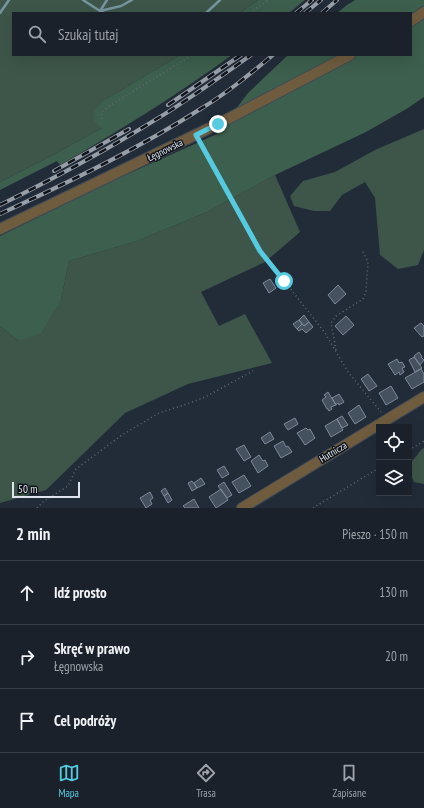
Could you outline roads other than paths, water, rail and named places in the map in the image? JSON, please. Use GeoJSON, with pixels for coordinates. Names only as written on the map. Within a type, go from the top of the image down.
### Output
{"type":"FeatureCollection","features":[{"type":"Feature","properties":{"kind":"street"},"geometry":{"type":"LineString","coordinates":[[412,20],[424,12]]}},
{"type":"Feature","properties":{"kind":"street","name":"Łęgnowska"},"geometry":{"type":"LineString","coordinates":[[0,229],[196,135],[348,56]]}},
{"type":"Feature","properties":{"kind":"street","name":"Hutnicza"},"geometry":{"type":"LineString","coordinates":[[242,508],[424,397]]}},
{"type":"Feature","properties":{"kind":"waterway"},"geometry":{"type":"LineString","coordinates":[[0,13],[9,0]]}},
{"type":"Feature","properties":{"kind":"waterway"},"geometry":{"type":"LineString","coordinates":[[83,0],[100,11],[121,6],[132,0]]}},
{"type":"Feature","properties":{"kind":"waterway"},"geometry":{"type":"LineString","coordinates":[[102,12],[100,11],[107,0]]}},
{"type":"Feature","properties":{"kind":"waterway"},"geometry":{"type":"LineString","coordinates":[[207,12],[220,0]]}},
{"type":"Feature","properties":{"kind":"railway"},"geometry":{"type":"LineString","coordinates":[[297,12],[312,0]]}},
{"type":"Feature","properties":{"kind":"railway"},"geometry":{"type":"LineString","coordinates":[[306,12],[321,0]]}},
{"type":"Feature","properties":{"kind":"railway"},"geometry":{"type":"LineString","coordinates":[[323,12],[337,0]]}},
{"type":"Feature","properties":{"kind":"railway"},"geometry":{"type":"LineString","coordinates":[[168,105],[240,56]]}},
{"type":"Feature","properties":{"kind":"railway"},"geometry":{"type":"LineString","coordinates":[[0,205],[79,164],[136,131],[192,96],[250,56]]}},
{"type":"Feature","properties":{"kind":"railway"},"geometry":{"type":"LineString","coordinates":[[0,214],[103,164],[178,123],[229,90],[272,56]]}},
{"type":"Feature","properties":{"kind":"railway"},"geometry":{"type":"LineString","coordinates":[[54,171],[129,129]]}}]}
